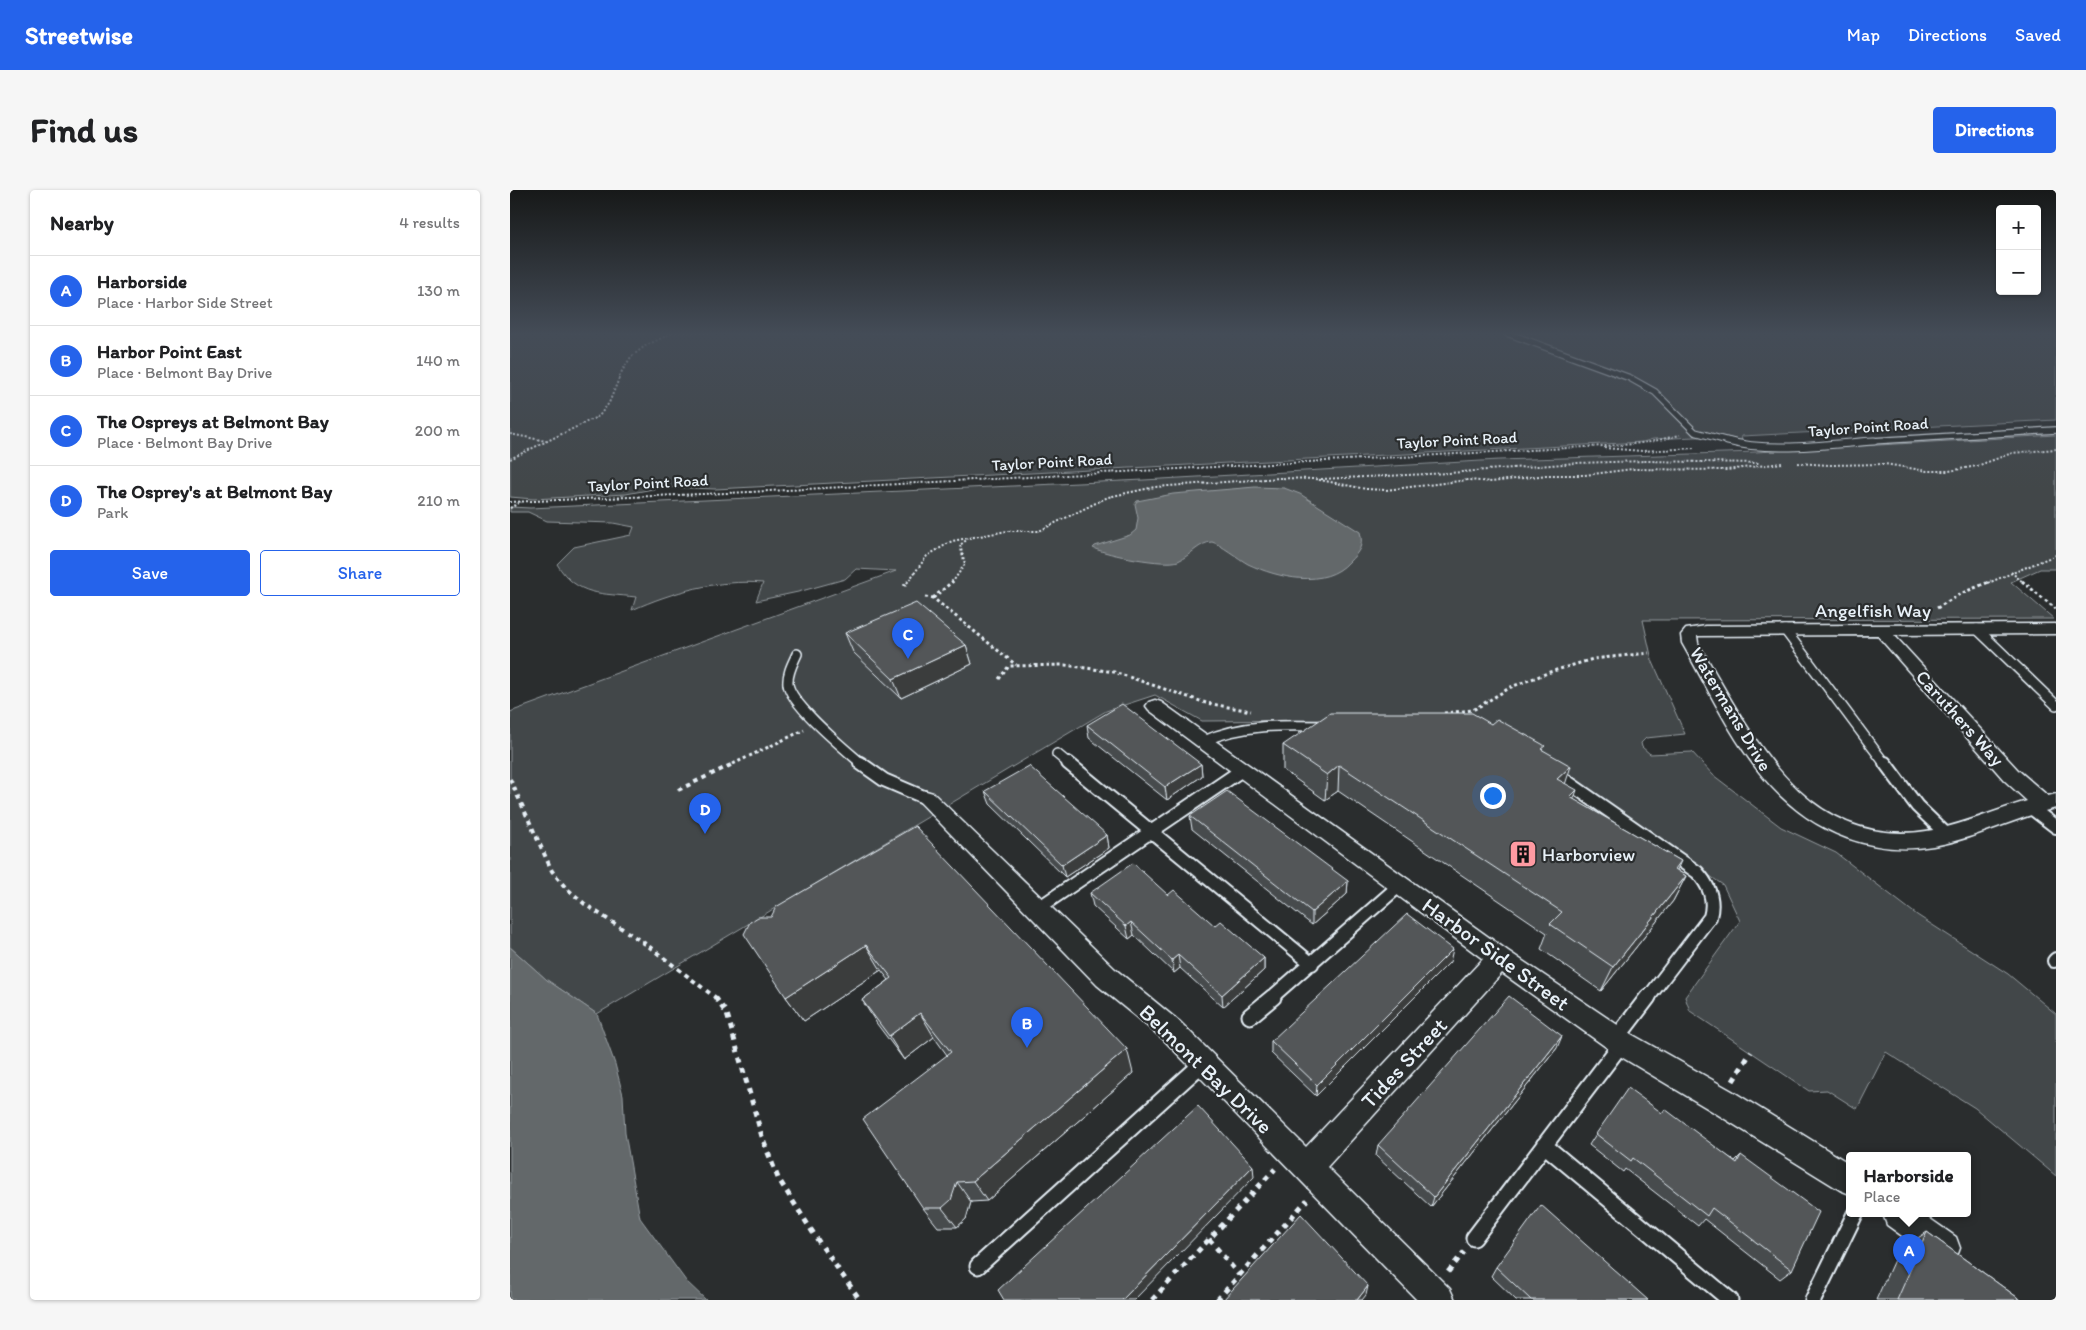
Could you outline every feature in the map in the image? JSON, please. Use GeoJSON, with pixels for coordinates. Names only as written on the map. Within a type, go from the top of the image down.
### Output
{"type":"FeatureCollection","features":[{"type":"Feature","properties":{"kind":"street","name":"Angelfish Way"},"geometry":{"type":"LineString","coordinates":[[1690,634],[1706,630],[2056,629]]}},
{"type":"Feature","properties":{"kind":"street","name":"Caruthers Way"},"geometry":{"type":"LineString","coordinates":[[1881,630],[2011,775],[2043,804]]}},
{"type":"Feature","properties":{"kind":"street","name":"Watermans Drive"},"geometry":{"type":"LineString","coordinates":[[1690,634],[1690,643],[1766,770],[1795,799],[1840,828],[1861,835],[1893,840],[1916,840],[1946,834],[2043,804]]}},
{"type":"Feature","properties":{"kind":"street","name":"Harbor Side Street"},"geometry":{"type":"LineString","coordinates":[[1155,706],[1500,958],[1619,1041],[1722,1101],[1846,1178]]}},
{"type":"Feature","properties":{"kind":"street","name":"Belmont Bay Drive"},"geometry":{"type":"LineString","coordinates":[[926,798],[1106,977],[1171,1030],[1433,1298]]}},
{"type":"Feature","properties":{"kind":"street","name":"Tides Street"},"geometry":{"type":"LineString","coordinates":[[1307,1167],[1500,958]]}},
{"type":"Feature","properties":{"kind":"street"},"geometry":{"type":"LineString","coordinates":[[1914,1219],[1964,1262]]}},
{"type":"Feature","properties":{"kind":"lane"},"geometry":{"type":"LineString","coordinates":[[1641,385],[1661,397],[1686,425],[1695,432]]}},
{"type":"Feature","properties":{"kind":"lane","name":"Taylor Point Road"},"geometry":{"type":"LineString","coordinates":[[1695,432],[1745,445],[1795,446],[2056,430]]}},
{"type":"Feature","properties":{"kind":"lane"},"geometry":{"type":"LineString","coordinates":[[1977,629],[2056,704]]}},
{"type":"Feature","properties":{"kind":"lane"},"geometry":{"type":"LineString","coordinates":[[1785,630],[1917,806],[1946,834]]}},
{"type":"Feature","properties":{"kind":"lane"},"geometry":{"type":"LineString","coordinates":[[797,654],[788,676],[789,687],[798,701],[818,723],[872,772],[895,786],[926,798]]}},
{"type":"Feature","properties":{"kind":"lane"},"geometry":{"type":"LineString","coordinates":[[1204,741],[1220,734],[1272,727],[1339,726]]}},
{"type":"Feature","properties":{"kind":"lane"},"geometry":{"type":"LineString","coordinates":[[1057,754],[1312,964]]}},
{"type":"Feature","properties":{"kind":"lane"},"geometry":{"type":"LineString","coordinates":[[1474,1238],[1710,917],[1713,904],[1711,895],[1697,872],[1546,767]]}},
{"type":"Feature","properties":{"kind":"lane"},"geometry":{"type":"LineString","coordinates":[[1037,909],[1242,770]]}},
{"type":"Feature","properties":{"kind":"lane"},"geometry":{"type":"LineString","coordinates":[[2043,804],[2056,827]]}},
{"type":"Feature","properties":{"kind":"lane"},"geometry":{"type":"LineString","coordinates":[[1250,1016],[1312,964],[1400,885]]}},
{"type":"Feature","properties":{"kind":"lane"},"geometry":{"type":"LineString","coordinates":[[978,1266],[1203,1063]]}},
{"type":"Feature","properties":{"kind":"lane"},"geometry":{"type":"LineString","coordinates":[[1544,1145],[1730,1300]]}},
{"type":"Feature","properties":{"kind":"lane"},"geometry":{"type":"LineString","coordinates":[[1813,1300],[1854,1217]]}},
{"type":"Feature","properties":{"kind":"path"},"geometry":{"type":"LineString","coordinates":[[510,460],[588,422],[606,410],[617,385]]}},
{"type":"Feature","properties":{"kind":"path","name":"Taylor Point Road"},"geometry":{"type":"LineString","coordinates":[[510,502],[1596,447],[1650,442],[1695,432]]}},
{"type":"Feature","properties":{"kind":"path"},"geometry":{"type":"LineString","coordinates":[[510,434],[547,441]]}},
{"type":"Feature","properties":{"kind":"path"},"geometry":{"type":"LineString","coordinates":[[904,586],[927,556],[952,541],[1008,531],[1039,530],[1108,497],[1138,490],[1280,478],[1315,479],[1449,473],[1576,463],[1646,461],[1756,463],[1797,456],[1799,453],[1795,446]]}},
{"type":"Feature","properties":{"kind":"path","name":"Taylor Point Road"},"geometry":{"type":"LineString","coordinates":[[1596,447],[1642,451],[1697,448]]}},
{"type":"Feature","properties":{"kind":"path"},"geometry":{"type":"LineString","coordinates":[[1792,463],[1829,465],[1885,464],[1926,471],[1949,471],[1977,466],[2019,452],[2056,449]]}},
{"type":"Feature","properties":{"kind":"path"},"geometry":{"type":"LineString","coordinates":[[1315,479],[1366,489],[1386,490],[1468,480],[1492,482],[1546,475],[1584,475],[1633,469],[1736,470],[1787,463]]}},
{"type":"Feature","properties":{"kind":"path"},"geometry":{"type":"LineString","coordinates":[[510,508],[521,502]]}},
{"type":"Feature","properties":{"kind":"path"},"geometry":{"type":"LineString","coordinates":[[933,598],[959,575],[965,564],[960,545],[973,536]]}},
{"type":"Feature","properties":{"kind":"path"},"geometry":{"type":"LineString","coordinates":[[1937,608],[1960,594],[2056,555]]}},
{"type":"Feature","properties":{"kind":"path"},"geometry":{"type":"LineString","coordinates":[[2011,572],[2056,610]]}},
{"type":"Feature","properties":{"kind":"path"},"geometry":{"type":"LineString","coordinates":[[925,597],[933,598],[1016,666]]}},
{"type":"Feature","properties":{"kind":"path"},"geometry":{"type":"LineString","coordinates":[[1436,713],[1473,710],[1511,687],[1584,662],[1649,653]]}},
{"type":"Feature","properties":{"kind":"path"},"geometry":{"type":"LineString","coordinates":[[999,679],[1009,666],[1065,665],[1114,672],[1206,703],[1256,712]]}},
{"type":"Feature","properties":{"kind":"path"},"geometry":{"type":"LineString","coordinates":[[678,790],[818,723]]}},
{"type":"Feature","properties":{"kind":"path"},"geometry":{"type":"LineString","coordinates":[[510,779],[552,871],[565,887],[586,906],[668,960],[714,996],[722,1005],[735,1037],[763,1140],[778,1178],[819,1242],[860,1300]]}},
{"type":"Feature","properties":{"kind":"path"},"geometry":{"type":"LineString","coordinates":[[1722,1101],[1751,1052]]}},
{"type":"Feature","properties":{"kind":"path"},"geometry":{"type":"LineString","coordinates":[[1152,1300],[1209,1239],[1307,1167]]}},
{"type":"Feature","properties":{"kind":"path"},"geometry":{"type":"LineString","coordinates":[[1217,1300],[1239,1275],[1307,1167]]}},
{"type":"Feature","properties":{"kind":"path"},"geometry":{"type":"LineString","coordinates":[[1433,1298],[1474,1238]]}},
{"type":"Feature","properties":{"kind":"path"},"geometry":{"type":"LineString","coordinates":[[1209,1239],[1239,1275]]}},
{"type":"Feature","properties":{"kind":"shaded area"},"geometry":{"type":"Polygon","coordinates":[[[510,385],[2056,385],[2056,420],[1742,436],[1741,443],[1716,436],[1653,439],[1643,442],[715,489],[664,487],[626,494],[533,499],[510,497],[510,385]]]}},
{"type":"Feature","properties":{"kind":"shaded area"},"geometry":{"type":"Polygon","coordinates":[[[2056,435],[2056,569],[2040,569],[2011,582],[2054,619],[1643,620],[1652,660],[1685,734],[1646,738],[1641,743],[1642,747],[1650,754],[1692,752],[1713,775],[1781,827],[1836,853],[1917,915],[2008,974],[2056,1014],[2056,1176],[1975,1108],[1886,1052],[1857,1109],[1827,1090],[1809,1091],[1690,1011],[1685,997],[1740,921],[1723,885],[1514,741],[1468,719],[1202,721],[1155,695],[1106,711],[597,1014],[547,980],[510,947],[510,712],[896,571],[856,569],[845,579],[756,601],[763,583],[746,582],[712,585],[679,592],[632,610],[636,597],[601,594],[582,588],[573,583],[557,564],[574,547],[631,535],[634,527],[613,523],[547,521],[528,512],[510,512],[510,507],[530,508],[1144,480],[1499,460],[1756,452],[2056,435]]]}},
{"type":"Feature","properties":{"kind":"shaded area"},"geometry":{"type":"Polygon","coordinates":[[[1255,487],[1284,488],[1300,494],[1360,532],[1361,545],[1358,552],[1339,570],[1327,576],[1301,578],[1287,577],[1260,569],[1248,564],[1212,542],[1203,544],[1178,561],[1171,562],[1136,559],[1110,554],[1093,548],[1130,535],[1136,530],[1138,518],[1135,504],[1137,501],[1173,494],[1255,487]]]}},
{"type":"Feature","properties":{"kind":"shaded area"},"geometry":{"type":"Polygon","coordinates":[[[510,947],[547,980],[597,1014],[615,1064],[623,1095],[625,1133],[640,1218],[686,1281],[706,1300],[510,1300],[510,947]]]}},
{"type":"Feature","properties":{"kind":"building"},"geometry":{"type":"Polygon","coordinates":[[[916,603],[966,645],[893,679],[845,633],[916,603]]]}},
{"type":"Feature","properties":{"kind":"building"},"geometry":{"type":"Polygon","coordinates":[[[1122,704],[1201,764],[1165,787],[1087,725],[1122,704]]]}},
{"type":"Feature","properties":{"kind":"building","name":"Harborview"},"geometry":{"type":"Polygon","coordinates":[[[1330,713],[1472,713],[1491,724],[1497,719],[1542,744],[1545,746],[1541,749],[1571,766],[1557,779],[1577,790],[1570,797],[1681,861],[1675,869],[1686,876],[1613,967],[1550,924],[1562,912],[1339,765],[1327,775],[1283,745],[1330,713]]]}},
{"type":"Feature","properties":{"kind":"building"},"geometry":{"type":"Polygon","coordinates":[[[1029,766],[1107,835],[1062,865],[985,791],[1029,766]]]}},
{"type":"Feature","properties":{"kind":"building"},"geometry":{"type":"Polygon","coordinates":[[[1227,791],[1348,881],[1312,912],[1190,816],[1227,791]]]}},
{"type":"Feature","properties":{"kind":"building"},"geometry":{"type":"Polygon","coordinates":[[[915,826],[1127,1049],[973,1181],[957,1182],[951,1200],[942,1208],[923,1208],[863,1119],[951,1052],[920,1013],[889,1036],[862,1000],[892,978],[866,945],[786,997],[744,934],[750,922],[758,917],[771,917],[776,907],[915,826]]]}},
{"type":"Feature","properties":{"kind":"building"},"geometry":{"type":"Polygon","coordinates":[[[1133,863],[1168,895],[1174,890],[1215,926],[1221,921],[1264,958],[1222,995],[1178,955],[1172,960],[1131,922],[1126,926],[1090,893],[1133,863]]]}},
{"type":"Feature","properties":{"kind":"building"},"geometry":{"type":"Polygon","coordinates":[[[1407,914],[1453,949],[1317,1085],[1271,1041],[1407,914]]]}},
{"type":"Feature","properties":{"kind":"building"},"geometry":{"type":"Polygon","coordinates":[[[1509,996],[1562,1036],[1434,1197],[1378,1145],[1509,996]]]}},
{"type":"Feature","properties":{"kind":"building"},"geometry":{"type":"Polygon","coordinates":[[[1628,1088],[1662,1113],[1665,1109],[1737,1163],[1741,1155],[1819,1212],[1792,1270],[1712,1208],[1707,1216],[1633,1158],[1631,1161],[1596,1134],[1628,1088]]]}},
{"type":"Feature","properties":{"kind":"building"},"geometry":{"type":"Polygon","coordinates":[[[1198,1106],[1253,1166],[1122,1300],[1004,1300],[998,1290],[1198,1106]]]}},
{"type":"Feature","properties":{"kind":"building"},"geometry":{"type":"Polygon","coordinates":[[[1541,1205],[1648,1300],[1531,1300],[1496,1267],[1541,1205]]]}},
{"type":"Feature","properties":{"kind":"building"},"geometry":{"type":"Polygon","coordinates":[[[1301,1214],[1368,1286],[1357,1300],[1223,1300],[1301,1214]]]}},
{"type":"Feature","properties":{"kind":"building"},"geometry":{"type":"Polygon","coordinates":[[[1927,1232],[2021,1300],[1897,1300],[1927,1232]]]}},
{"type":"Feature","properties":{"kind":"place","name":"The Ospreys at Belmont Bay"},"geometry":{"type":"Point","coordinates":[908,659]}},
{"type":"Feature","properties":{"kind":"place","name":"The Osprey's at Belmont Bay"},"geometry":{"type":"Point","coordinates":[705,834]}},
{"type":"Feature","properties":{"kind":"place","name":"Harborview"},"geometry":{"type":"Point","coordinates":[1523,854]}},
{"type":"Feature","properties":{"kind":"place","name":"Harbor Point East"},"geometry":{"type":"Point","coordinates":[1027,1048]}},
{"type":"Feature","properties":{"kind":"place","name":"Harborside"},"geometry":{"type":"Point","coordinates":[1909,1275]}}]}
